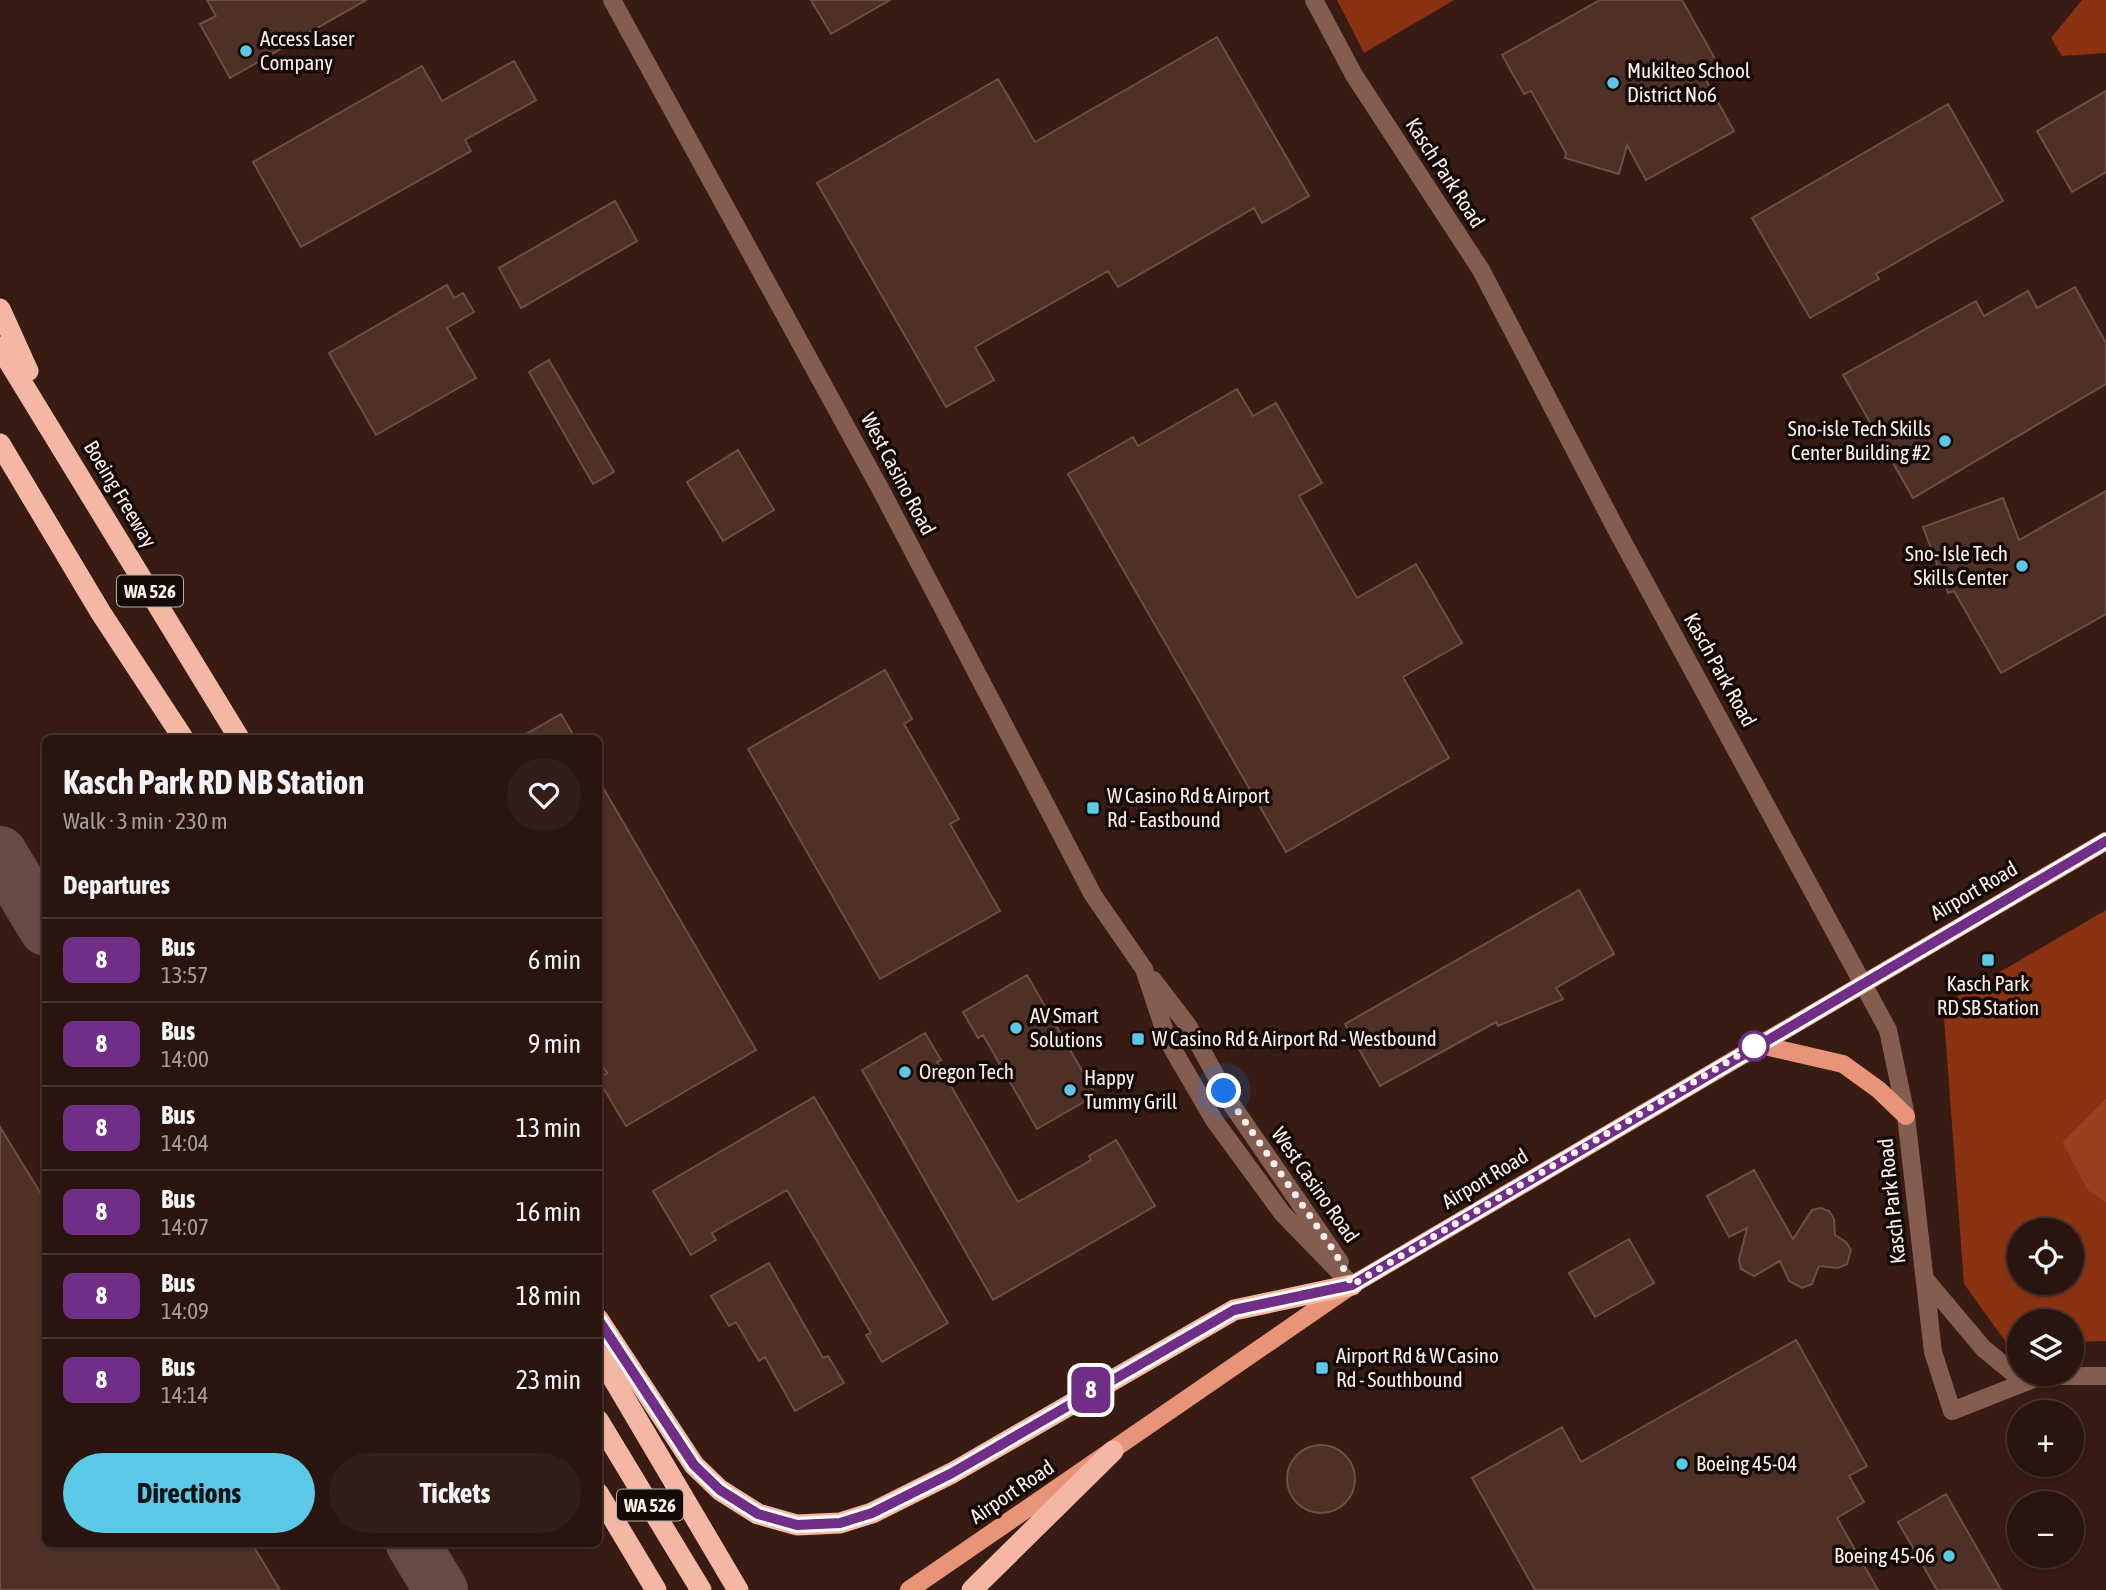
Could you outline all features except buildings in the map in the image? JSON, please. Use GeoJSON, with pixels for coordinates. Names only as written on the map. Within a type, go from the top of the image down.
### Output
{"type":"FeatureCollection","features":[{"type":"Feature","properties":{"kind":"highway"},"geometry":{"type":"LineString","coordinates":[[0,310],[61,443]]}},
{"type":"Feature","properties":{"kind":"highway","name":"Boeing Freeway"},"geometry":{"type":"LineString","coordinates":[[0,347],[237,735]]}},
{"type":"Feature","properties":{"kind":"highway","name":"WA 526"},"geometry":{"type":"LineString","coordinates":[[0,444],[101,613],[181,735]]}},
{"type":"Feature","properties":{"kind":"highway"},"geometry":{"type":"LineString","coordinates":[[101,613],[169,735]]}},
{"type":"Feature","properties":{"kind":"highway"},"geometry":{"type":"LineString","coordinates":[[602,1325],[694,1465],[720,1490],[758,1514],[797,1525],[840,1523],[872,1513],[952,1473],[1234,1310],[1352,1285]]}},
{"type":"Feature","properties":{"kind":"highway","name":"WA 526"},"geometry":{"type":"LineString","coordinates":[[602,1360],[738,1590]]}},
{"type":"Feature","properties":{"kind":"highway","name":"WA 526"},"geometry":{"type":"LineString","coordinates":[[602,1427],[701,1590]]}},
{"type":"Feature","properties":{"kind":"highway"},"geometry":{"type":"LineString","coordinates":[[972,1590],[1113,1451]]}},
{"type":"Feature","properties":{"kind":"highway"},"geometry":{"type":"LineString","coordinates":[[602,1500],[656,1590]]}},
{"type":"Feature","properties":{"kind":"main road","name":"Airport Road"},"geometry":{"type":"LineString","coordinates":[[909,1590],[1352,1285],[1862,982],[2106,841]]}},
{"type":"Feature","properties":{"kind":"main road"},"geometry":{"type":"LineString","coordinates":[[1756,1045],[1843,1064],[1879,1090],[1906,1116]]}},
{"type":"Feature","properties":{"kind":"street","name":"West Casino Road"},"geometry":{"type":"LineString","coordinates":[[612,0],[876,481],[1093,895],[1144,969],[1189,1027],[1232,1105],[1336,1254],[1352,1285]]}},
{"type":"Feature","properties":{"kind":"street","name":"Kasch Park Road"},"geometry":{"type":"LineString","coordinates":[[1314,0],[1354,75],[1481,270],[1616,529],[1888,1030],[1906,1116],[1933,1352],[1952,1411],[2014,1386]]}},
{"type":"Feature","properties":{"kind":"street","name":"West Casino Road"},"geometry":{"type":"LineString","coordinates":[[1144,969],[1168,1041],[1214,1120],[1282,1213],[1352,1285]]}},
{"type":"Feature","properties":{"kind":"street"},"geometry":{"type":"LineString","coordinates":[[1924,1278],[1983,1348],[2007,1368]]}},
{"type":"Feature","properties":{"kind":"street"},"geometry":{"type":"LineString","coordinates":[[2084,1376],[2106,1376]]}},
{"type":"Feature","properties":{"kind":"shaded area"},"geometry":{"type":"Polygon","coordinates":[[[1337,0],[1454,0],[1364,53],[1337,0]]]}},
{"type":"Feature","properties":{"kind":"shaded area"},"geometry":{"type":"Polygon","coordinates":[[[2082,0],[2106,0],[2106,53],[2062,56],[2051,38],[2082,0]]]}},
{"type":"Feature","properties":{"kind":"shaded area"},"geometry":{"type":"Polygon","coordinates":[[[2106,910],[2106,1098],[2062,1142],[2087,1190],[2106,1203],[2106,1341],[2084,1342],[2084,1309],[2007,1309],[2007,1344],[1964,1284],[1943,1005],[2106,910]]]}},
{"type":"Feature","properties":{"kind":"shaded area"},"geometry":{"type":"Polygon","coordinates":[[[2106,1098],[2106,1203],[2087,1190],[2062,1142],[2106,1098]]]}},
{"type":"Feature","properties":{"kind":"taxiway"},"geometry":{"type":"LineString","coordinates":[[0,853],[42,922]]}},
{"type":"Feature","properties":{"kind":"taxiway"},"geometry":{"type":"LineString","coordinates":[[415,1547],[441,1590]]}},
{"type":"Feature","properties":{"kind":"bus line","name":"8"},"geometry":{"type":"LineString","coordinates":[[602,1325],[694,1465],[720,1490],[758,1514],[797,1525],[840,1523],[872,1513],[952,1473],[1234,1310],[1352,1285],[1862,982],[2106,841]]}},
{"type":"Feature","properties":{"kind":"place","name":"Access Laser Company"},"geometry":{"type":"Point","coordinates":[246,51]}},
{"type":"Feature","properties":{"kind":"place","name":"Mukilteo School District No6"},"geometry":{"type":"Point","coordinates":[1613,83]}},
{"type":"Feature","properties":{"kind":"place","name":"Sno-isle Tech Skills Center Building #2"},"geometry":{"type":"Point","coordinates":[1945,441]}},
{"type":"Feature","properties":{"kind":"place","name":"Sno- Isle Tech Skills Center"},"geometry":{"type":"Point","coordinates":[2022,566]}},
{"type":"Feature","properties":{"kind":"place","name":"W Casino Rd & Airport Rd - Eastbound"},"geometry":{"type":"Point","coordinates":[1093,808]}},
{"type":"Feature","properties":{"kind":"place","name":"Kasch Park RD SB Station"},"geometry":{"type":"Point","coordinates":[1988,960]}},
{"type":"Feature","properties":{"kind":"place","name":"AV Smart Solutions"},"geometry":{"type":"Point","coordinates":[1016,1028]}},
{"type":"Feature","properties":{"kind":"place","name":"W Casino Rd & Airport Rd - Westbound"},"geometry":{"type":"Point","coordinates":[1138,1039]}},
{"type":"Feature","properties":{"kind":"place","name":"Oregon Tech"},"geometry":{"type":"Point","coordinates":[905,1072]}},
{"type":"Feature","properties":{"kind":"place","name":"Happy Tummy Grill"},"geometry":{"type":"Point","coordinates":[1070,1090]}},
{"type":"Feature","properties":{"kind":"place","name":"Airport Rd & W Casino Rd - Southbound"},"geometry":{"type":"Point","coordinates":[1322,1368]}},
{"type":"Feature","properties":{"kind":"place","name":"Boeing 45-04"},"geometry":{"type":"Point","coordinates":[1682,1464]}},
{"type":"Feature","properties":{"kind":"place","name":"Boeing 45-06"},"geometry":{"type":"Point","coordinates":[1949,1556]}},
{"type":"Feature","properties":{"kind":"route"},"geometry":{"type":"LineString","coordinates":[[1224,1091],[1336,1254],[1352,1285],[1756,1045],[1754,1046]]}}]}
